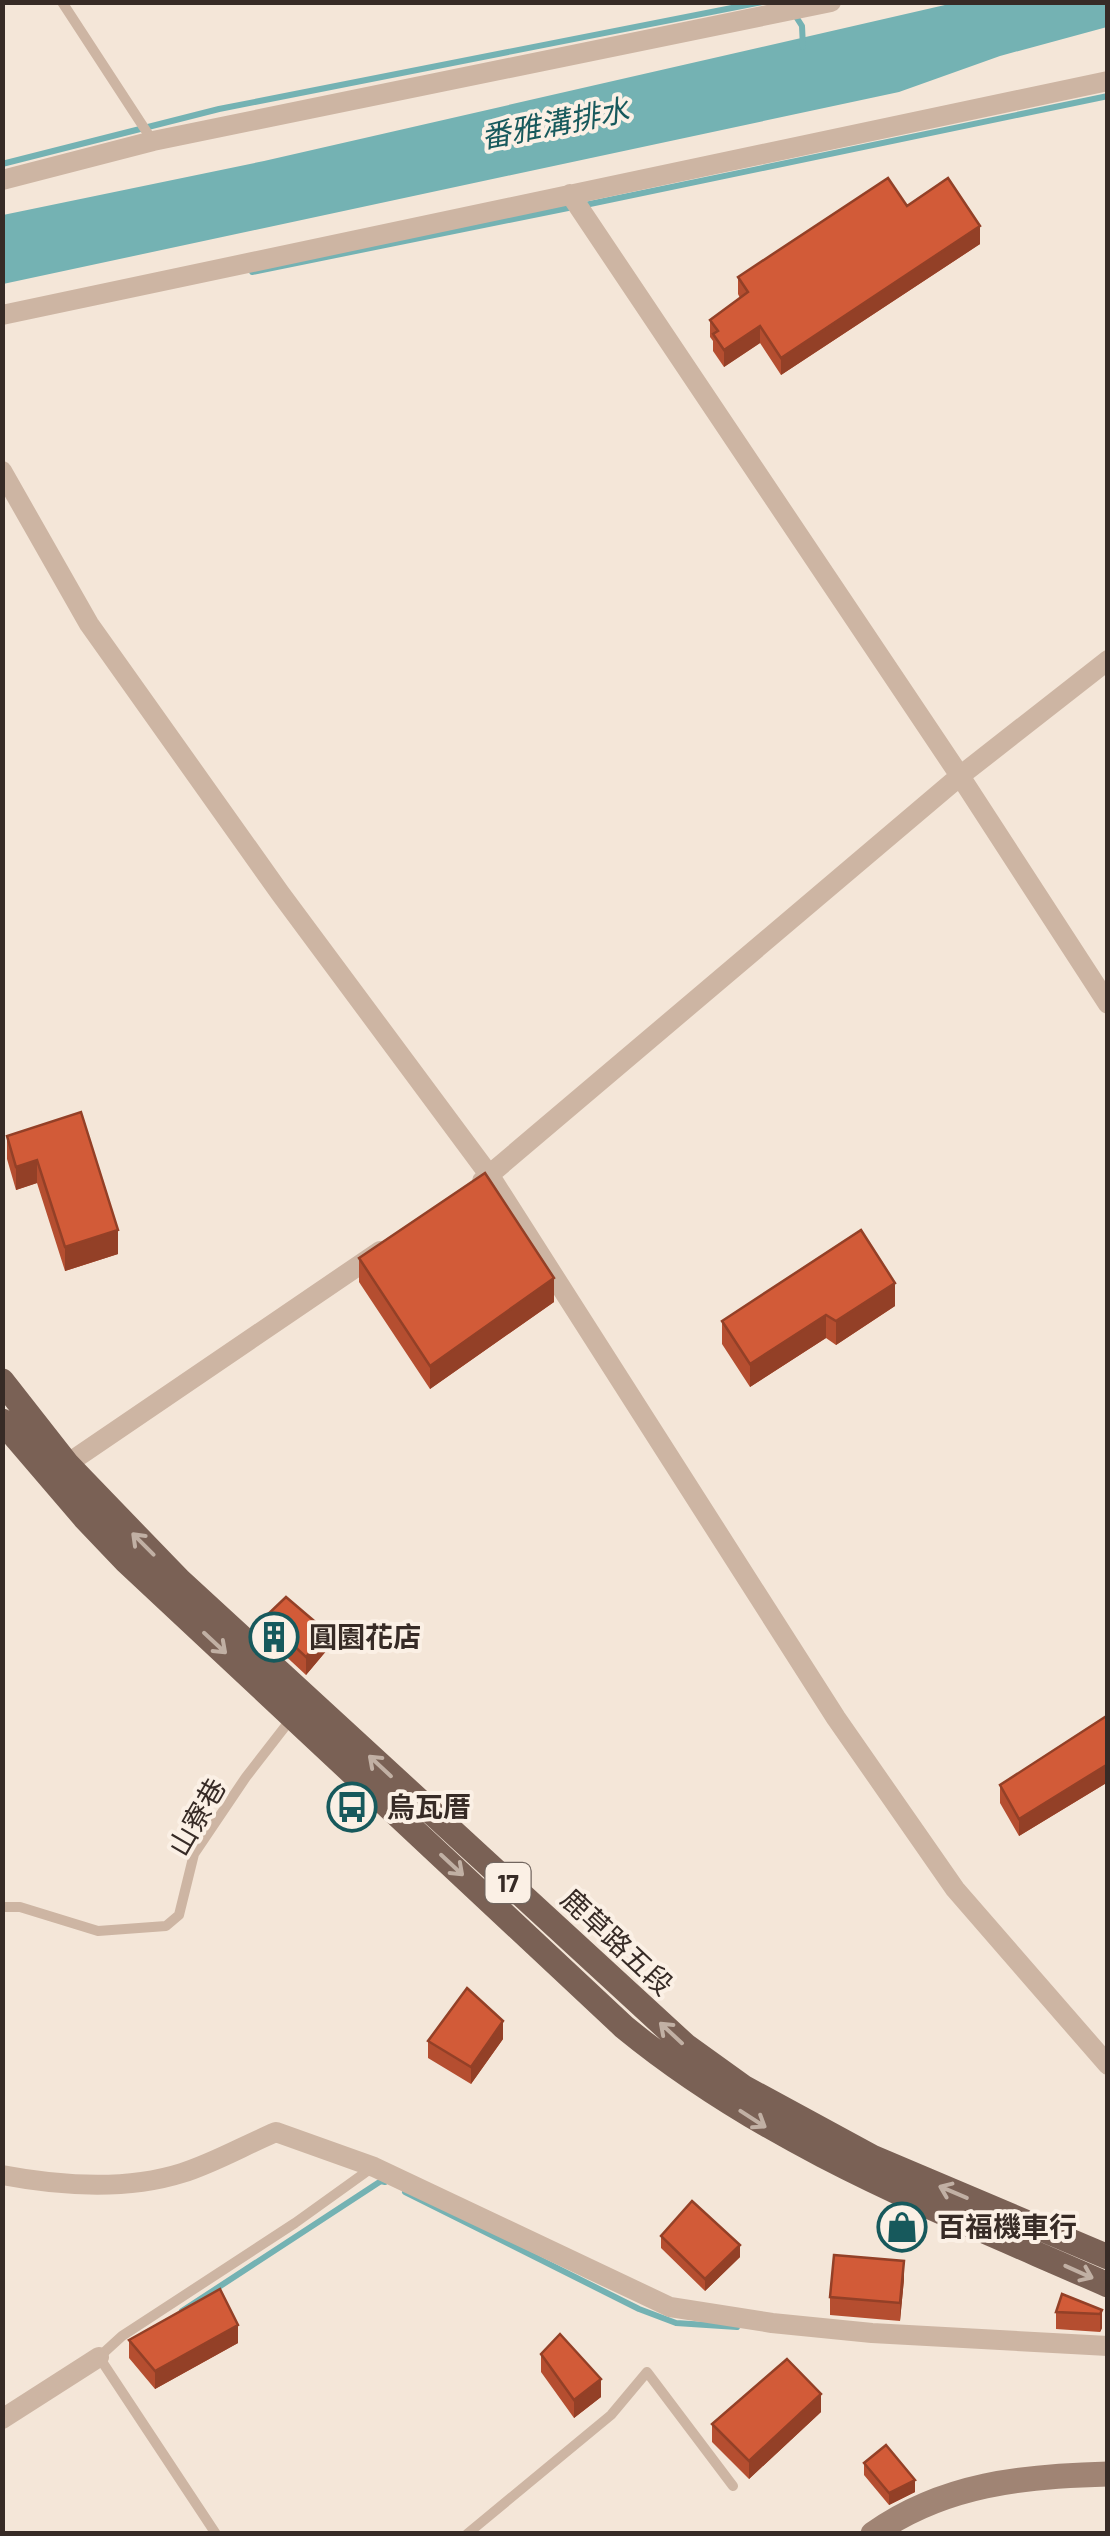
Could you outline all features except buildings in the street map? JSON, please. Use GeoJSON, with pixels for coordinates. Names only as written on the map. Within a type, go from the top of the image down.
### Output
{"type":"FeatureCollection","features":[{"type":"Feature","properties":{"kind":"main road","name":"鹿草路五段"},"geometry":{"type":"LineString","coordinates":[[2,1382],[67,1464],[300,1707],[624,2027],[658,2055],[764,2126],[856,2174],[1108,2284]]}},
{"type":"Feature","properties":{"kind":"main road","name":"鹿草路五段"},"geometry":{"type":"LineString","coordinates":[[2,1421],[126,1561],[300,1707],[686,2046],[744,2087],[872,2157],[1108,2257]]}},
{"type":"Feature","properties":{"kind":"street"},"geometry":{"type":"LineString","coordinates":[[2,180],[153,141],[774,8],[831,2]]}},
{"type":"Feature","properties":{"kind":"street"},"geometry":{"type":"LineString","coordinates":[[2,315],[1108,81]]}},
{"type":"Feature","properties":{"kind":"street"},"geometry":{"type":"LineString","coordinates":[[570,194],[1108,1004]]}},
{"type":"Feature","properties":{"kind":"street"},"geometry":{"type":"LineString","coordinates":[[2,471],[89,624],[280,893],[490,1176],[846,1733],[955,1888],[1108,2065]]}},
{"type":"Feature","properties":{"kind":"street"},"geometry":{"type":"LineString","coordinates":[[458,1198],[490,1176],[960,776],[1108,660]]}},
{"type":"Feature","properties":{"kind":"street"},"geometry":{"type":"LineString","coordinates":[[67,1464],[392,1242]]}},
{"type":"Feature","properties":{"kind":"street"},"geometry":{"type":"LineString","coordinates":[[2,2175],[50,2184],[135,2183],[182,2173],[276,2132],[374,2166],[670,2307],[789,2325],[1108,2346]]}},
{"type":"Feature","properties":{"kind":"street"},"geometry":{"type":"LineString","coordinates":[[2,2419],[99,2358]]}},
{"type":"Feature","properties":{"kind":"street"},"geometry":{"type":"LineString","coordinates":[[873,2534],[934,2500],[980,2485],[1054,2475],[1108,2474]]}},
{"type":"Feature","properties":{"kind":"lane"},"geometry":{"type":"LineString","coordinates":[[62,2],[153,141]]}},
{"type":"Feature","properties":{"kind":"lane","name":"山寮巷"},"geometry":{"type":"LineString","coordinates":[[2,1908],[20,1908],[98,1931],[166,1926],[178,1916],[194,1854],[300,1707]]}},
{"type":"Feature","properties":{"kind":"lane"},"geometry":{"type":"LineString","coordinates":[[216,2534],[99,2358],[122,2336],[295,2223],[374,2166]]}},
{"type":"Feature","properties":{"kind":"lane"},"geometry":{"type":"LineString","coordinates":[[467,2534],[611,2416],[647,2372],[733,2486]]}},
{"type":"Feature","properties":{"kind":"water","name":"番雅溝排水"},"geometry":{"type":"Polygon","coordinates":[[[958,2],[1107,3],[1107,27],[1000,56],[899,92],[3,284],[3,215],[264,161],[958,2]]]}},
{"type":"Feature","properties":{"kind":"waterway"},"geometry":{"type":"LineString","coordinates":[[2,164],[219,109],[762,2]]}},
{"type":"Feature","properties":{"kind":"waterway"},"geometry":{"type":"LineString","coordinates":[[793,12],[802,26],[803,47]]}},
{"type":"Feature","properties":{"kind":"waterway"},"geometry":{"type":"LineString","coordinates":[[585,205],[1108,96]]}},
{"type":"Feature","properties":{"kind":"waterway"},"geometry":{"type":"LineString","coordinates":[[252,272],[573,207]]}},
{"type":"Feature","properties":{"kind":"waterway"},"geometry":{"type":"LineString","coordinates":[[182,2311],[385,2182]]}},
{"type":"Feature","properties":{"kind":"waterway"},"geometry":{"type":"LineString","coordinates":[[405,2192],[639,2309],[676,2323],[737,2327]]}},
{"type":"Feature","properties":{"kind":"place","name":"圓園花店"},"geometry":{"type":"Point","coordinates":[274,1637]}},
{"type":"Feature","properties":{"kind":"place","name":"烏瓦厝"},"geometry":{"type":"Point","coordinates":[352,1807]}},
{"type":"Feature","properties":{"kind":"place","name":"百福機車行"},"geometry":{"type":"Point","coordinates":[902,2227]}}]}
